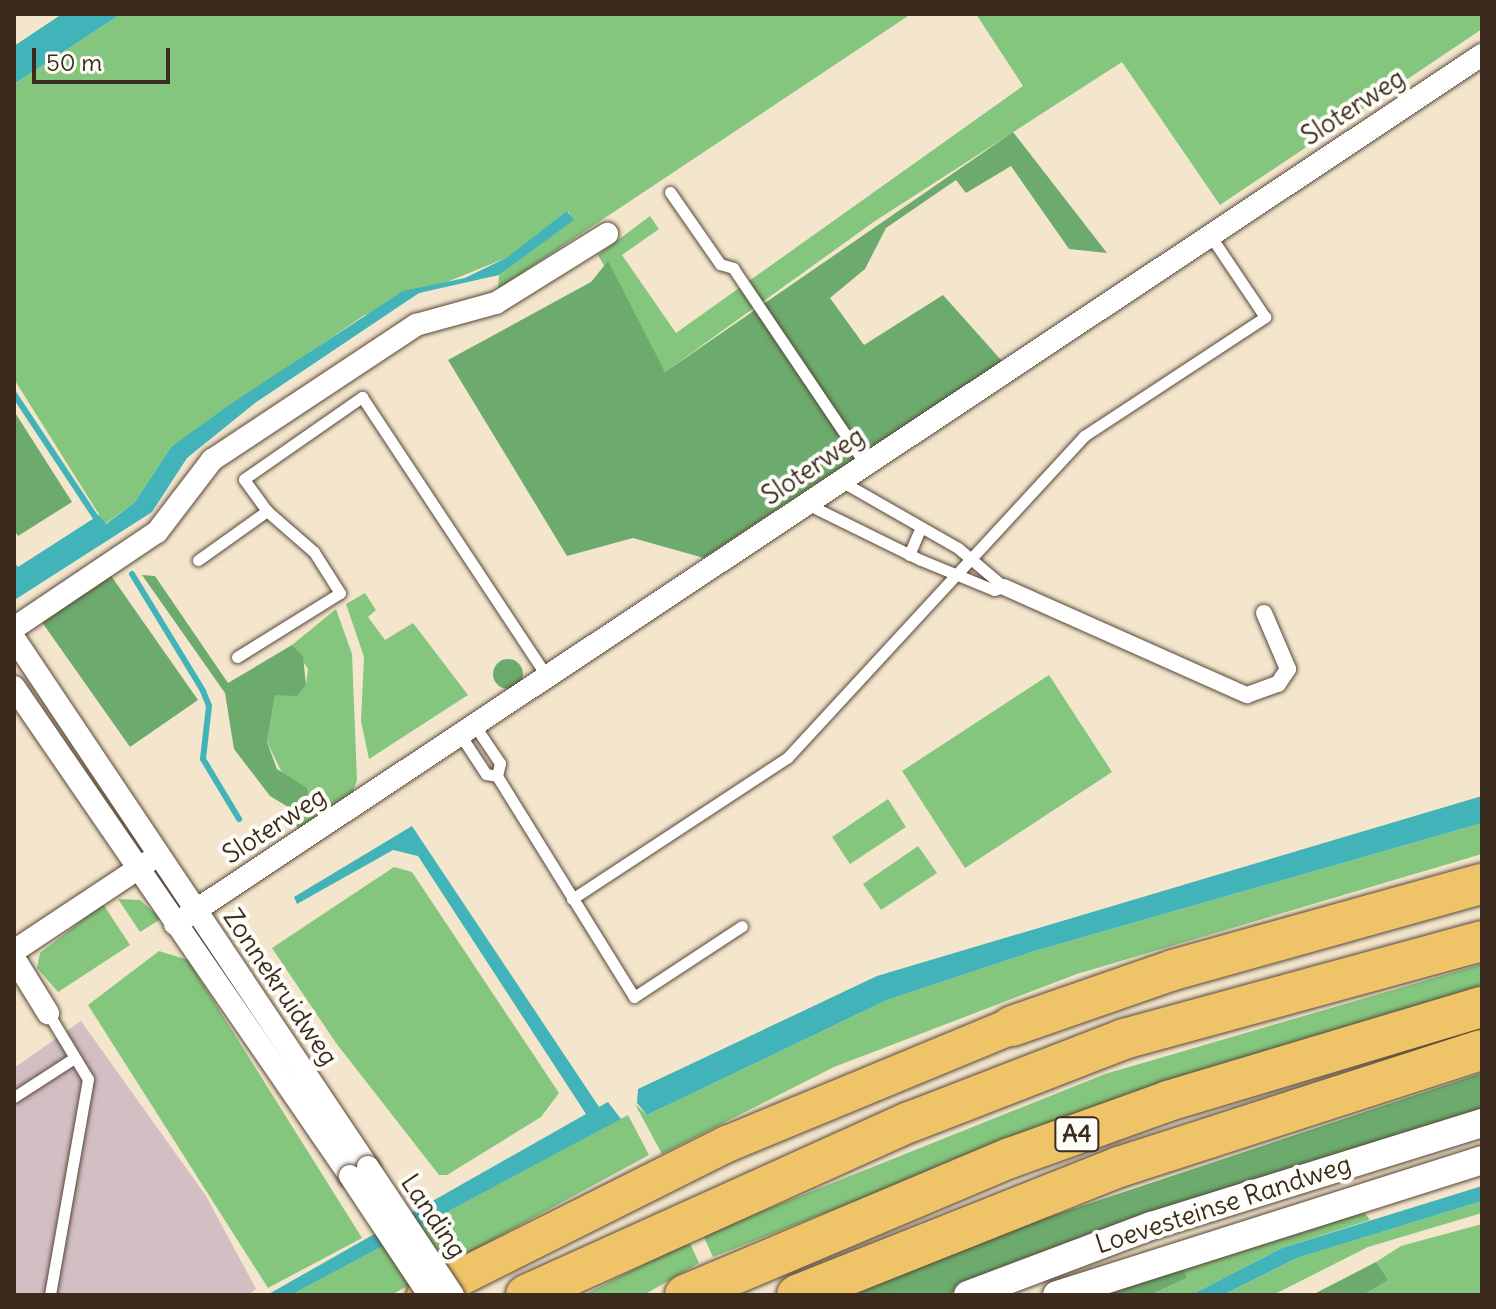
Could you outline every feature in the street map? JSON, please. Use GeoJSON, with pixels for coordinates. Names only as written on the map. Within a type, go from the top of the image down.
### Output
{"type":"FeatureCollection","features":[{"type":"Feature","properties":{"kind":"highway"},"geometry":{"type":"LineString","coordinates":[[427,1295],[699,1157],[1012,1026],[1173,970],[1482,884]]}},
{"type":"Feature","properties":{"kind":"highway"},"geometry":{"type":"LineString","coordinates":[[526,1295],[910,1122],[1124,1039],[1482,941]]}},
{"type":"Feature","properties":{"kind":"highway","name":"A4"},"geometry":{"type":"LineString","coordinates":[[685,1295],[1010,1158],[1168,1101],[1482,1007]]}},
{"type":"Feature","properties":{"kind":"highway","name":"A4"},"geometry":{"type":"LineString","coordinates":[[797,1295],[1119,1167],[1482,1050]]}},
{"type":"Feature","properties":{"kind":"street","name":"Sloterweg"},"geometry":{"type":"LineString","coordinates":[[175,924],[1482,55]]}},
{"type":"Feature","properties":{"kind":"street"},"geometry":{"type":"LineString","coordinates":[[14,628],[157,532],[212,460],[416,325],[496,303],[607,234]]}},
{"type":"Feature","properties":{"kind":"street"},"geometry":{"type":"LineString","coordinates":[[1004,587],[1247,695],[1278,684],[1288,669],[1264,613]]}},
{"type":"Feature","properties":{"kind":"street","name":"Zonnekruidweg"},"geometry":{"type":"LineString","coordinates":[[14,638],[196,910],[359,1172]]}},
{"type":"Feature","properties":{"kind":"street","name":"Zonnekruidweg"},"geometry":{"type":"LineString","coordinates":[[14,687],[136,870],[359,1172]]}},
{"type":"Feature","properties":{"kind":"street"},"geometry":{"type":"LineString","coordinates":[[14,951],[159,855]]}},
{"type":"Feature","properties":{"kind":"street"},"geometry":{"type":"LineString","coordinates":[[14,958],[48,1013]]}},
{"type":"Feature","properties":{"kind":"street","name":"Loevesteinse Randweg"},"geometry":{"type":"LineString","coordinates":[[968,1295],[1151,1226],[1482,1123]]}},
{"type":"Feature","properties":{"kind":"street","name":"Loevesteinse Randweg"},"geometry":{"type":"LineString","coordinates":[[1057,1295],[1482,1160]]}},
{"type":"Feature","properties":{"kind":"street","name":"Landing"},"geometry":{"type":"LineString","coordinates":[[359,1172],[427,1295]]}},
{"type":"Feature","properties":{"kind":"street","name":"Landing"},"geometry":{"type":"LineString","coordinates":[[359,1172],[453,1295]]}},
{"type":"Feature","properties":{"kind":"lane"},"geometry":{"type":"LineString","coordinates":[[670,192],[720,264],[733,268],[866,465]]}},
{"type":"Feature","properties":{"kind":"lane"},"geometry":{"type":"LineString","coordinates":[[572,899],[788,757],[1084,436],[1265,317],[1210,235]]}},
{"type":"Feature","properties":{"kind":"lane"},"geometry":{"type":"LineString","coordinates":[[237,657],[340,593],[314,552],[267,511],[244,479],[362,397],[547,677]]}},
{"type":"Feature","properties":{"kind":"lane"},"geometry":{"type":"LineString","coordinates":[[841,481],[972,557],[1004,587]]}},
{"type":"Feature","properties":{"kind":"lane"},"geometry":{"type":"LineString","coordinates":[[807,504],[909,555],[956,574],[1004,587]]}},
{"type":"Feature","properties":{"kind":"lane"},"geometry":{"type":"LineString","coordinates":[[198,560],[267,511]]}},
{"type":"Feature","properties":{"kind":"lane"},"geometry":{"type":"LineString","coordinates":[[909,555],[921,527]]}},
{"type":"Feature","properties":{"kind":"lane"},"geometry":{"type":"LineString","coordinates":[[468,731],[486,774],[497,776]]}},
{"type":"Feature","properties":{"kind":"lane"},"geometry":{"type":"LineString","coordinates":[[468,731],[500,763],[497,776],[634,997],[742,926]]}},
{"type":"Feature","properties":{"kind":"lane"},"geometry":{"type":"LineString","coordinates":[[48,1013],[88,1079],[50,1295]]}},
{"type":"Feature","properties":{"kind":"lane"},"geometry":{"type":"LineString","coordinates":[[14,1097],[74,1058]]}},
{"type":"Feature","properties":{"kind":"shaded area"},"geometry":{"type":"Polygon","coordinates":[[[81,1021],[206,1196],[256,1289],[248,1295],[14,1295],[14,1068],[81,1021]]]}},
{"type":"Feature","properties":{"kind":"green space"},"geometry":{"type":"Polygon","coordinates":[[[121,14],[911,14],[498,289],[499,275],[573,220],[568,211],[506,258],[363,316],[171,447],[135,502],[105,524],[14,379],[14,84],[121,14]]]}},
{"type":"Feature","properties":{"kind":"green space"},"geometry":{"type":"Polygon","coordinates":[[[976,14],[1482,14],[1482,29],[1220,205],[1122,62],[875,221],[665,372],[598,255],[650,216],[659,229],[622,255],[676,333],[1023,86],[976,14]]]}},
{"type":"Feature","properties":{"kind":"green space"},"geometry":{"type":"Polygon","coordinates":[[[1013,132],[1107,253],[1069,249],[1011,166],[966,193],[956,180],[886,228],[865,269],[830,298],[864,345],[943,295],[1002,361],[704,558],[633,538],[567,556],[448,360],[591,282],[608,261],[665,372],[1013,132]]]}},
{"type":"Feature","properties":{"kind":"green space"},"geometry":{"type":"Polygon","coordinates":[[[14,411],[72,502],[18,536],[14,530],[14,411]]]}},
{"type":"Feature","properties":{"kind":"green space"},"geometry":{"type":"Polygon","coordinates":[[[100,560],[198,700],[130,747],[32,608],[100,560]]]}},
{"type":"Feature","properties":{"kind":"green space"},"geometry":{"type":"Polygon","coordinates":[[[142,575],[155,576],[228,683],[292,645],[303,656],[306,685],[297,696],[275,695],[267,742],[277,769],[307,788],[310,811],[303,816],[270,796],[234,749],[225,693],[142,575]]]}},
{"type":"Feature","properties":{"kind":"green space"},"geometry":{"type":"Polygon","coordinates":[[[365,593],[376,610],[368,617],[385,640],[413,623],[468,695],[369,759],[361,721],[364,657],[346,604],[365,593]]]}},
{"type":"Feature","properties":{"kind":"green space"},"geometry":{"type":"Polygon","coordinates":[[[336,609],[352,654],[357,780],[353,792],[298,829],[292,810],[303,816],[267,742],[275,695],[306,684],[308,669],[292,645],[336,609]]]}},
{"type":"Feature","properties":{"kind":"green space"},"geometry":{"type":"Polygon","coordinates":[[[508,659],[518,664],[523,674],[518,684],[508,689],[498,684],[493,674],[498,664],[508,659]]]}},
{"type":"Feature","properties":{"kind":"green space"},"geometry":{"type":"Polygon","coordinates":[[[1049,675],[1112,772],[965,868],[902,771],[1049,675]]]}},
{"type":"Feature","properties":{"kind":"green space"},"geometry":{"type":"Polygon","coordinates":[[[888,799],[906,827],[850,864],[832,837],[888,799]]]}},
{"type":"Feature","properties":{"kind":"green space"},"geometry":{"type":"Polygon","coordinates":[[[1482,823],[1482,854],[1077,974],[834,1067],[662,1154],[635,1104],[647,1115],[887,1000],[1038,950],[1482,823]]]}},
{"type":"Feature","properties":{"kind":"green space"},"geometry":{"type":"Polygon","coordinates":[[[918,846],[937,873],[881,910],[863,884],[918,846]]]}},
{"type":"Feature","properties":{"kind":"green space"},"geometry":{"type":"Polygon","coordinates":[[[394,867],[412,872],[559,1093],[541,1117],[447,1175],[439,1175],[336,1043],[272,948],[394,867]]]}},
{"type":"Feature","properties":{"kind":"green space"},"geometry":{"type":"Polygon","coordinates":[[[118,899],[140,900],[161,919],[140,932],[118,899]]]}},
{"type":"Feature","properties":{"kind":"green space"},"geometry":{"type":"Polygon","coordinates":[[[103,904],[130,945],[58,992],[37,968],[40,953],[103,904]]]}},
{"type":"Feature","properties":{"kind":"green space"},"geometry":{"type":"Polygon","coordinates":[[[159,951],[188,960],[362,1238],[268,1288],[88,1005],[159,951]]]}},
{"type":"Feature","properties":{"kind":"green space"},"geometry":{"type":"Polygon","coordinates":[[[1482,964],[1482,992],[1081,1112],[713,1257],[703,1235],[1105,1074],[1482,964]]]}},
{"type":"Feature","properties":{"kind":"green space"},"geometry":{"type":"Polygon","coordinates":[[[1482,1073],[1482,1110],[1176,1204],[946,1295],[853,1295],[1000,1233],[1482,1073]]]}},
{"type":"Feature","properties":{"kind":"green space"},"geometry":{"type":"Polygon","coordinates":[[[628,1115],[649,1155],[391,1295],[291,1295],[628,1115]]]}},
{"type":"Feature","properties":{"kind":"green space"},"geometry":{"type":"Polygon","coordinates":[[[1482,1201],[1482,1213],[1368,1247],[1273,1295],[1223,1295],[1297,1258],[1482,1201]]]}},
{"type":"Feature","properties":{"kind":"green space"},"geometry":{"type":"Polygon","coordinates":[[[1359,1205],[1370,1220],[1282,1248],[1191,1295],[1150,1295],[1187,1278],[1182,1264],[1359,1205]]]}},
{"type":"Feature","properties":{"kind":"green space"},"geometry":{"type":"Polygon","coordinates":[[[1482,1224],[1482,1295],[1363,1295],[1387,1280],[1376,1262],[1401,1246],[1482,1224]]]}},
{"type":"Feature","properties":{"kind":"green space"},"geometry":{"type":"Polygon","coordinates":[[[689,1241],[699,1263],[644,1295],[584,1295],[689,1241]]]}},
{"type":"Feature","properties":{"kind":"green space"},"geometry":{"type":"Polygon","coordinates":[[[1376,1262],[1388,1280],[1363,1295],[1312,1295],[1376,1262]]]}},
{"type":"Feature","properties":{"kind":"green space"},"geometry":{"type":"Polygon","coordinates":[[[1182,1264],[1187,1278],[1150,1295],[1107,1295],[1182,1264]]]}},
{"type":"Feature","properties":{"kind":"water"},"geometry":{"type":"Polygon","coordinates":[[[62,14],[121,14],[14,84],[14,46],[62,14]]]}},
{"type":"Feature","properties":{"kind":"water"},"geometry":{"type":"Polygon","coordinates":[[[567,211],[574,220],[499,275],[419,293],[255,403],[187,458],[152,512],[16,599],[14,562],[18,567],[99,515],[106,524],[135,502],[171,447],[232,403],[403,291],[465,278],[506,258],[567,211]]]}},
{"type":"Feature","properties":{"kind":"water"},"geometry":{"type":"Polygon","coordinates":[[[1482,796],[1482,823],[1038,950],[887,1000],[647,1115],[637,1103],[638,1089],[877,976],[1482,796]]]}},
{"type":"Feature","properties":{"kind":"water"},"geometry":{"type":"Polygon","coordinates":[[[412,826],[599,1107],[608,1102],[621,1119],[291,1295],[267,1295],[586,1114],[418,856],[393,850],[297,904],[294,897],[412,826]]]}},
{"type":"Feature","properties":{"kind":"water"},"geometry":{"type":"Polygon","coordinates":[[[1482,1186],[1482,1201],[1297,1258],[1223,1295],[1191,1295],[1282,1248],[1482,1186]]]}},
{"type":"Feature","properties":{"kind":"waterway"},"geometry":{"type":"LineString","coordinates":[[14,394],[98,521]]}},
{"type":"Feature","properties":{"kind":"waterway"},"geometry":{"type":"LineString","coordinates":[[132,574],[203,691],[209,706],[203,759],[239,819]]}}]}
